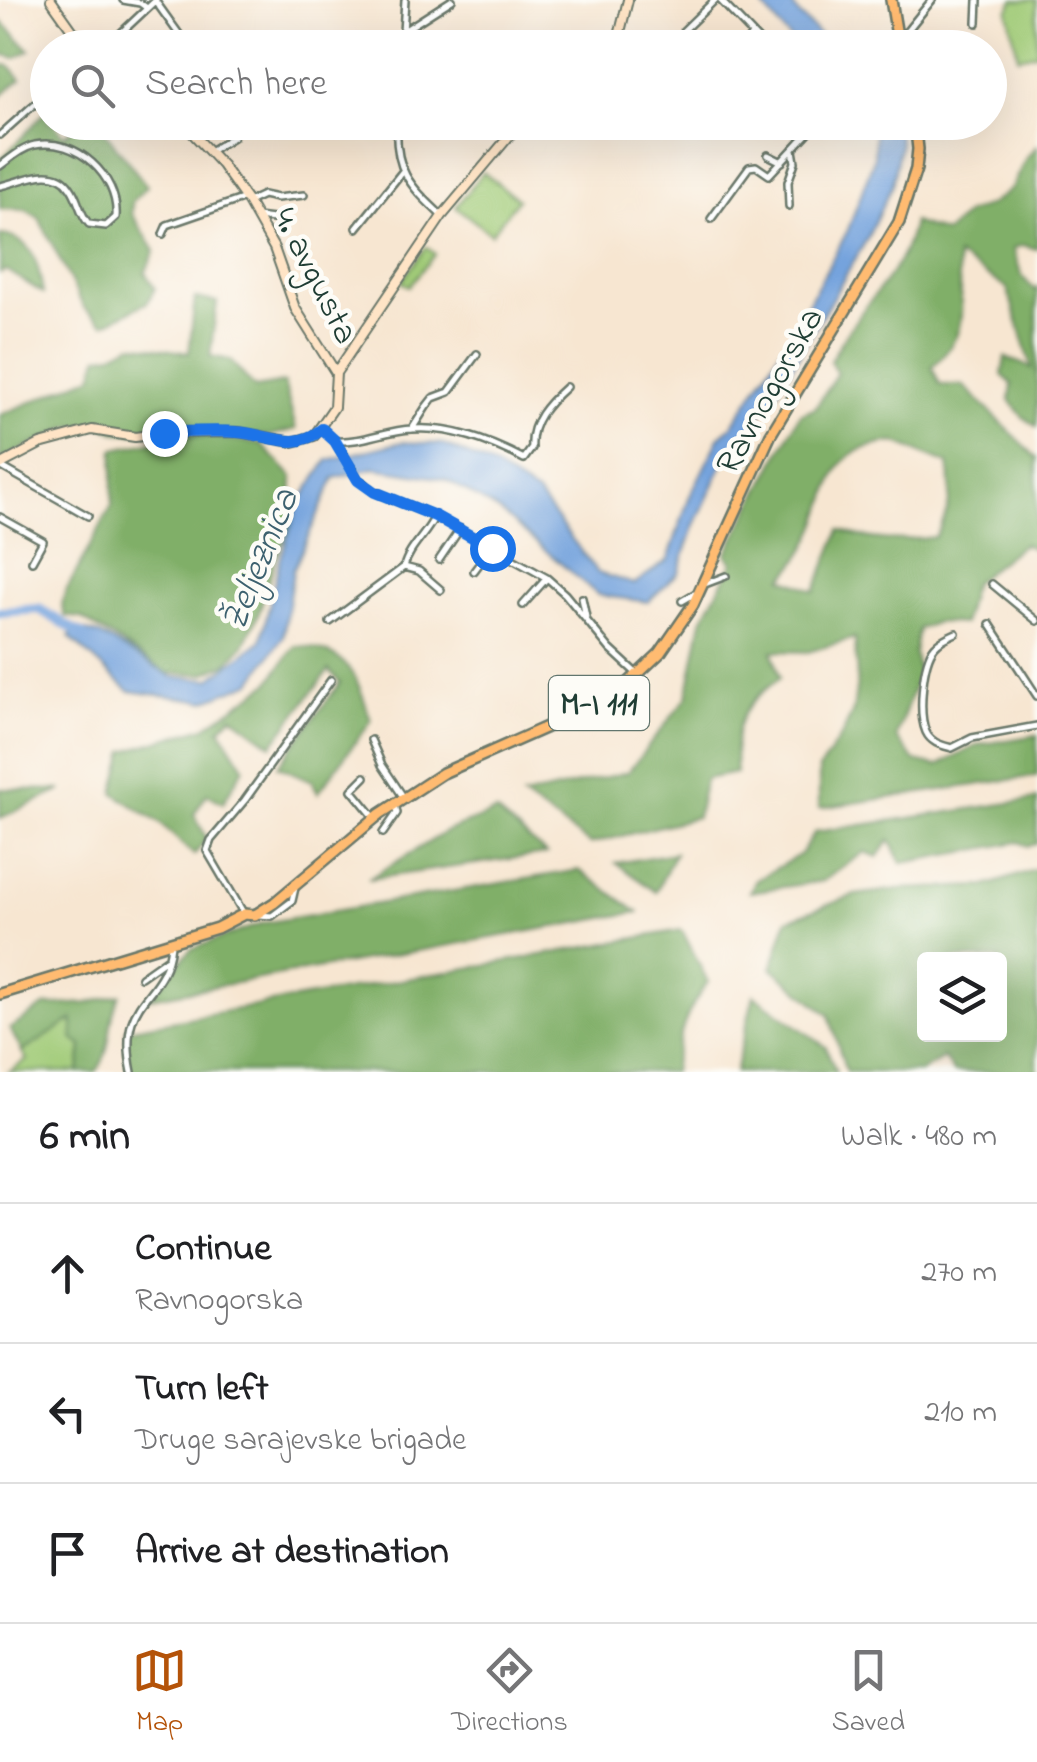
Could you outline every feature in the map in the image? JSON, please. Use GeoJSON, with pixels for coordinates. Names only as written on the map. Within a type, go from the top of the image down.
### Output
{"type":"FeatureCollection","features":[{"type":"Feature","properties":{"kind":"main road"},"geometry":{"type":"LineString","coordinates":[[51,0],[72,30]]}},
{"type":"Feature","properties":{"kind":"main road"},"geometry":{"type":"LineString","coordinates":[[620,30],[628,0]]}},
{"type":"Feature","properties":{"kind":"main road"},"geometry":{"type":"LineString","coordinates":[[891,0],[897,30]]}},
{"type":"Feature","properties":{"kind":"main road","name":"4. avgusta"},"geometry":{"type":"LineString","coordinates":[[199,140],[257,216],[274,248],[296,308],[336,374]]}},
{"type":"Feature","properties":{"kind":"main road"},"geometry":{"type":"LineString","coordinates":[[0,466],[40,444],[92,430],[134,437],[238,432],[294,442],[306,440],[322,429],[334,407],[336,374],[442,216],[506,140]]}},
{"type":"Feature","properties":{"kind":"main road","name":"Ravnogorska"},"geometry":{"type":"LineString","coordinates":[[0,994],[250,915],[295,888],[375,818],[443,773],[594,706],[638,674],[673,638],[703,585],[771,434],[900,222],[916,169],[917,140]]}},
{"type":"Feature","properties":{"kind":"street"},"geometry":{"type":"LineString","coordinates":[[123,0],[140,2],[148,9]]}},
{"type":"Feature","properties":{"kind":"street"},"geometry":{"type":"LineString","coordinates":[[404,30],[406,0]]}},
{"type":"Feature","properties":{"kind":"street"},"geometry":{"type":"LineString","coordinates":[[404,30],[452,0]]}},
{"type":"Feature","properties":{"kind":"street"},"geometry":{"type":"LineString","coordinates":[[684,30],[718,0],[748,30]]}},
{"type":"Feature","properties":{"kind":"street"},"geometry":{"type":"LineString","coordinates":[[909,30],[932,0]]}},
{"type":"Feature","properties":{"kind":"street"},"geometry":{"type":"LineString","coordinates":[[977,22],[978,0]]}},
{"type":"Feature","properties":{"kind":"street"},"geometry":{"type":"LineString","coordinates":[[125,30],[156,1],[176,30]]}},
{"type":"Feature","properties":{"kind":"street"},"geometry":{"type":"LineString","coordinates":[[0,135],[30,108]]}},
{"type":"Feature","properties":{"kind":"street"},"geometry":{"type":"LineString","coordinates":[[210,152],[228,140]]}},
{"type":"Feature","properties":{"kind":"street"},"geometry":{"type":"LineString","coordinates":[[399,140],[402,172],[408,184],[442,216]]}},
{"type":"Feature","properties":{"kind":"street"},"geometry":{"type":"LineString","coordinates":[[711,219],[749,167],[756,166],[769,175],[802,140]]}},
{"type":"Feature","properties":{"kind":"street"},"geometry":{"type":"LineString","coordinates":[[0,166],[32,146],[56,145],[78,151],[109,185],[116,216],[106,226],[90,224],[70,185],[54,176],[34,176],[0,186]]}},
{"type":"Feature","properties":{"kind":"street"},"geometry":{"type":"LineString","coordinates":[[789,206],[793,150]]}},
{"type":"Feature","properties":{"kind":"street"},"geometry":{"type":"LineString","coordinates":[[768,154],[782,162]]}},
{"type":"Feature","properties":{"kind":"street"},"geometry":{"type":"LineString","coordinates":[[358,228],[402,172]]}},
{"type":"Feature","properties":{"kind":"street","name":"4. avgusta"},"geometry":{"type":"LineString","coordinates":[[246,200],[263,194],[277,198],[304,194]]}},
{"type":"Feature","properties":{"kind":"street"},"geometry":{"type":"LineString","coordinates":[[162,234],[168,225],[246,200]]}},
{"type":"Feature","properties":{"kind":"street"},"geometry":{"type":"LineString","coordinates":[[208,209],[219,210]]}},
{"type":"Feature","properties":{"kind":"street"},"geometry":{"type":"LineString","coordinates":[[257,216],[273,218]]}},
{"type":"Feature","properties":{"kind":"street"},"geometry":{"type":"LineString","coordinates":[[412,429],[426,407],[448,392],[477,354]]}},
{"type":"Feature","properties":{"kind":"street"},"geometry":{"type":"LineString","coordinates":[[336,444],[412,429],[447,431],[480,439],[524,459],[532,448],[531,431],[550,401],[566,387]]}},
{"type":"Feature","properties":{"kind":"street"},"geometry":{"type":"LineString","coordinates":[[322,429],[358,480],[375,492],[460,528],[547,578],[610,650],[638,674]]}},
{"type":"Feature","properties":{"kind":"street"},"geometry":{"type":"LineString","coordinates":[[0,466],[88,516]]}},
{"type":"Feature","properties":{"kind":"street"},"geometry":{"type":"LineString","coordinates":[[330,622],[404,568],[407,556],[425,536],[435,516]]}},
{"type":"Feature","properties":{"kind":"street"},"geometry":{"type":"LineString","coordinates":[[0,517],[43,541],[32,561]]}},
{"type":"Feature","properties":{"kind":"street"},"geometry":{"type":"LineString","coordinates":[[440,560],[460,528]]}},
{"type":"Feature","properties":{"kind":"street"},"geometry":{"type":"LineString","coordinates":[[474,571],[492,548]]}},
{"type":"Feature","properties":{"kind":"street"},"geometry":{"type":"LineString","coordinates":[[404,568],[419,571],[441,590]]}},
{"type":"Feature","properties":{"kind":"street"},"geometry":{"type":"LineString","coordinates":[[682,601],[703,585],[726,576]]}},
{"type":"Feature","properties":{"kind":"street"},"geometry":{"type":"LineString","coordinates":[[523,605],[547,578]]}},
{"type":"Feature","properties":{"kind":"street"},"geometry":{"type":"LineString","coordinates":[[992,584],[1037,621]]}},
{"type":"Feature","properties":{"kind":"street"},"geometry":{"type":"LineString","coordinates":[[582,598],[586,620]]}},
{"type":"Feature","properties":{"kind":"street"},"geometry":{"type":"LineString","coordinates":[[990,624],[1037,696]]}},
{"type":"Feature","properties":{"kind":"street"},"geometry":{"type":"LineString","coordinates":[[956,633],[934,647],[927,665],[922,714],[927,734],[938,744],[952,748],[972,738],[1037,726]]}},
{"type":"Feature","properties":{"kind":"street"},"geometry":{"type":"LineString","coordinates":[[250,915],[207,851],[211,840],[332,680]]}},
{"type":"Feature","properties":{"kind":"street"},"geometry":{"type":"LineString","coordinates":[[371,740],[399,801],[397,812],[383,832]]}},
{"type":"Feature","properties":{"kind":"street"},"geometry":{"type":"LineString","coordinates":[[365,777],[352,790],[375,818]]}},
{"type":"Feature","properties":{"kind":"street"},"geometry":{"type":"LineString","coordinates":[[132,1072],[129,1024],[167,970],[172,942]]}},
{"type":"Feature","properties":{"kind":"street"},"geometry":{"type":"LineString","coordinates":[[141,978],[170,956]]}},
{"type":"Feature","properties":{"kind":"green space"},"geometry":{"type":"Polygon","coordinates":[[[1014,0],[1037,0],[1037,53],[1018,57],[1008,11],[1014,0]]]}},
{"type":"Feature","properties":{"kind":"green space"},"geometry":{"type":"Polygon","coordinates":[[[0,20],[30,50],[15,58],[0,54],[0,20]]]}},
{"type":"Feature","properties":{"kind":"green space"},"geometry":{"type":"Polygon","coordinates":[[[0,64],[10,66],[21,79],[0,97],[0,64]]]}},
{"type":"Feature","properties":{"kind":"green space"},"geometry":{"type":"Polygon","coordinates":[[[30,128],[30,140],[111,140],[147,186],[132,202],[132,214],[155,251],[145,273],[155,288],[148,302],[104,324],[84,308],[39,218],[26,210],[0,209],[0,161],[30,128]]]}},
{"type":"Feature","properties":{"kind":"green space"},"geometry":{"type":"Polygon","coordinates":[[[1037,146],[1037,249],[1023,245],[1013,249],[1022,276],[1034,290],[1037,287],[1037,427],[1010,400],[1012,384],[1002,375],[1005,357],[1032,368],[1007,288],[957,256],[959,328],[954,341],[932,367],[940,385],[963,385],[1037,458],[1037,550],[1023,544],[973,583],[963,624],[937,622],[918,629],[914,653],[919,673],[896,737],[915,761],[937,766],[978,745],[1037,735],[1037,776],[819,808],[819,769],[853,711],[857,682],[855,638],[808,652],[772,651],[780,678],[756,698],[742,718],[736,742],[736,773],[705,779],[697,817],[590,844],[523,797],[628,772],[687,697],[702,620],[733,563],[726,554],[800,414],[816,407],[837,373],[830,361],[897,264],[913,222],[945,233],[967,213],[991,204],[1011,189],[1026,158],[1037,146]],[[894,442],[849,456],[835,475],[809,542],[783,578],[815,591],[840,530],[887,540],[935,537],[949,502],[948,464],[894,442]]]}},
{"type":"Feature","properties":{"kind":"green space"},"geometry":{"type":"Polygon","coordinates":[[[483,172],[518,199],[491,234],[456,207],[483,172]]]}},
{"type":"Feature","properties":{"kind":"green space"},"geometry":{"type":"Polygon","coordinates":[[[0,235],[27,247],[36,263],[43,293],[6,270],[0,273],[0,235]]]}},
{"type":"Feature","properties":{"kind":"green space"},"geometry":{"type":"Polygon","coordinates":[[[426,247],[435,254],[409,286],[401,282],[426,247]]]}},
{"type":"Feature","properties":{"kind":"green space"},"geometry":{"type":"Polygon","coordinates":[[[195,298],[217,302],[210,356],[230,360],[255,388],[284,383],[296,429],[269,436],[119,433],[98,425],[70,427],[0,460],[0,415],[93,376],[99,356],[133,344],[189,353],[195,298]]]}},
{"type":"Feature","properties":{"kind":"green space"},"geometry":{"type":"Polygon","coordinates":[[[176,437],[260,443],[293,477],[292,519],[259,613],[244,645],[226,664],[204,674],[167,673],[81,618],[65,616],[62,605],[112,505],[114,449],[176,437]]]}},
{"type":"Feature","properties":{"kind":"green space"},"geometry":{"type":"Polygon","coordinates":[[[295,646],[328,652],[348,667],[371,721],[318,793],[312,781],[278,766],[340,683],[329,670],[272,745],[232,716],[220,729],[244,767],[223,803],[207,794],[194,814],[207,839],[194,855],[161,824],[114,793],[125,751],[205,727],[268,684],[295,646]]]}},
{"type":"Feature","properties":{"kind":"green space"},"geometry":{"type":"Polygon","coordinates":[[[0,789],[62,790],[0,818],[0,789]]]}},
{"type":"Feature","properties":{"kind":"green space"},"geometry":{"type":"Polygon","coordinates":[[[1037,799],[1037,844],[1019,842],[902,863],[890,840],[878,857],[865,852],[823,881],[750,892],[756,880],[801,854],[815,832],[1037,799]]]}},
{"type":"Feature","properties":{"kind":"green space"},"geometry":{"type":"Polygon","coordinates":[[[496,812],[546,854],[368,879],[449,830],[496,812]]]}},
{"type":"Feature","properties":{"kind":"green space"},"geometry":{"type":"Polygon","coordinates":[[[675,853],[656,892],[616,863],[675,853]]]}},
{"type":"Feature","properties":{"kind":"green space"},"geometry":{"type":"Polygon","coordinates":[[[1037,869],[1037,1072],[953,1072],[944,1058],[920,1072],[846,1072],[829,1015],[772,968],[787,920],[855,895],[986,886],[1037,869]]]}},
{"type":"Feature","properties":{"kind":"green space"},"geometry":{"type":"Polygon","coordinates":[[[579,870],[638,912],[150,998],[191,949],[263,923],[579,870]]]}},
{"type":"Feature","properties":{"kind":"green space"},"geometry":{"type":"Polygon","coordinates":[[[682,930],[708,982],[684,1024],[673,1072],[128,1072],[126,1029],[682,930]]]}},
{"type":"Feature","properties":{"kind":"green space"},"geometry":{"type":"Polygon","coordinates":[[[120,995],[105,1054],[96,1072],[79,1072],[82,1046],[73,1039],[73,1019],[22,1052],[10,1029],[44,1006],[88,1003],[120,995]]]}},
{"type":"Feature","properties":{"kind":"green space"},"geometry":{"type":"Polygon","coordinates":[[[754,995],[826,1047],[836,1072],[735,1072],[754,995]]]}},
{"type":"Feature","properties":{"kind":"green space"},"geometry":{"type":"Polygon","coordinates":[[[73,1019],[82,1046],[79,1072],[9,1072],[27,1060],[22,1052],[73,1019]]]}},
{"type":"Feature","properties":{"kind":"water"},"geometry":{"type":"Polygon","coordinates":[[[758,0],[790,0],[814,30],[783,30],[758,0]]]}},
{"type":"Feature","properties":{"kind":"water"},"geometry":{"type":"Polygon","coordinates":[[[875,140],[899,140],[892,185],[867,239],[778,391],[722,466],[678,573],[648,602],[598,595],[499,511],[445,479],[374,468],[334,478],[293,571],[283,637],[252,682],[205,701],[129,691],[69,637],[76,629],[98,634],[173,677],[210,679],[261,641],[279,563],[299,503],[328,460],[402,442],[443,444],[491,465],[538,495],[598,573],[634,584],[668,560],[689,498],[720,436],[732,426],[793,331],[848,230],[874,159],[875,140]]]}},
{"type":"Feature","properties":{"kind":"waterway","name":"Željeznica"},"geometry":{"type":"LineString","coordinates":[[0,612],[39,609],[86,637]]}},
{"type":"Feature","properties":{"kind":"route"},"geometry":{"type":"LineString","coordinates":[[164,433],[238,432],[294,442],[306,440],[322,429],[335,441],[358,480],[375,492],[408,503],[492,548]]}}]}
